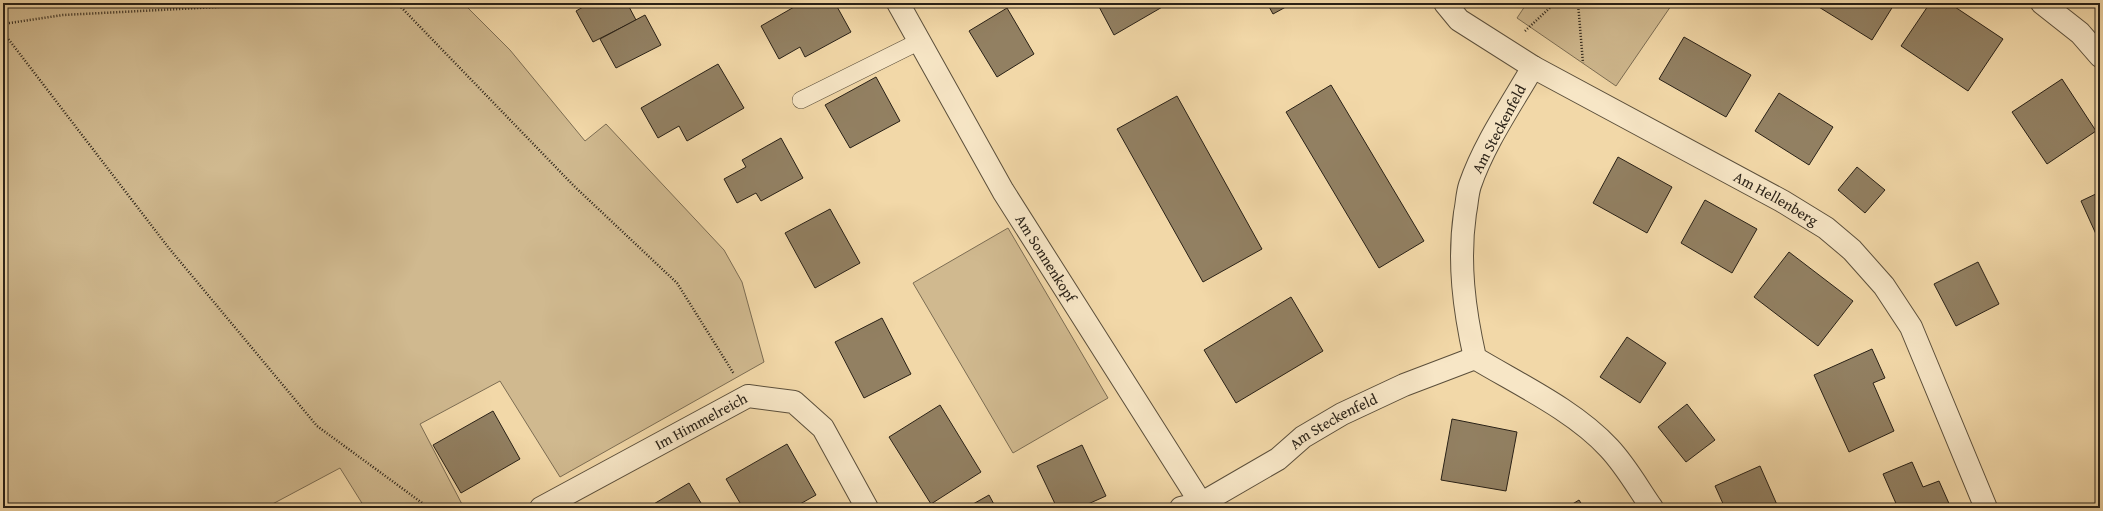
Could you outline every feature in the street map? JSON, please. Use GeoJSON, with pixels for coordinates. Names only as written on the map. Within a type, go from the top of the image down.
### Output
{"type":"FeatureCollection","features":[{"type":"Feature","properties":{"kind":"street","name":"Am Sonnenkopf"},"geometry":{"type":"LineString","coordinates":[[898,3],[918,42],[1003,191],[1203,505]]}},
{"type":"Feature","properties":{"kind":"street","name":"Am Hellenberg"},"geometry":{"type":"LineString","coordinates":[[1445,3],[1459,20],[1533,67],[1578,93],[1782,201],[1826,228],[1852,250],[1884,286],[1911,327],[1986,508]]}},
{"type":"Feature","properties":{"kind":"street"},"geometry":{"type":"LineString","coordinates":[[2042,3],[2080,34],[2100,56]]}},
{"type":"Feature","properties":{"kind":"street","name":"Am Steckenfeld"},"geometry":{"type":"LineString","coordinates":[[1203,505],[1278,459],[1303,437],[1342,414],[1404,385],[1475,358],[1466,319],[1462,279],[1462,237],[1469,187],[1482,157],[1533,67]]}},
{"type":"Feature","properties":{"kind":"street"},"geometry":{"type":"LineString","coordinates":[[1475,358],[1579,422],[1608,448],[1628,472],[1652,508]]}},
{"type":"Feature","properties":{"kind":"street","name":"Im Himmelreich"},"geometry":{"type":"LineString","coordinates":[[541,508],[748,396],[794,402],[823,428],[867,508]]}},
{"type":"Feature","properties":{"kind":"street"},"geometry":{"type":"LineString","coordinates":[[1181,508],[1203,505]]}},
{"type":"Feature","properties":{"kind":"lane"},"geometry":{"type":"LineString","coordinates":[[801,100],[918,42]]}},
{"type":"Feature","properties":{"kind":"path"},"geometry":{"type":"LineString","coordinates":[[3,24],[63,15],[218,7],[235,3]]}},
{"type":"Feature","properties":{"kind":"path"},"geometry":{"type":"LineString","coordinates":[[397,3],[574,186],[677,283],[748,396]]}},
{"type":"Feature","properties":{"kind":"path"},"geometry":{"type":"LineString","coordinates":[[1505,49],[1555,3]]}},
{"type":"Feature","properties":{"kind":"path"},"geometry":{"type":"LineString","coordinates":[[1578,3],[1584,71],[1578,93]]}},
{"type":"Feature","properties":{"kind":"path"},"geometry":{"type":"LineString","coordinates":[[3,32],[168,247],[317,426],[429,508]]}},
{"type":"Feature","properties":{"kind":"shaded area"},"geometry":{"type":"Polygon","coordinates":[[[3,3],[463,3],[510,50],[585,141],[606,124],[724,250],[742,282],[764,362],[560,477],[500,381],[420,424],[464,508],[365,508],[340,468],[265,508],[3,508],[3,3]]]}},
{"type":"Feature","properties":{"kind":"shaded area"},"geometry":{"type":"Polygon","coordinates":[[[1527,3],[1673,3],[1616,86],[1517,18],[1527,3]]]}},
{"type":"Feature","properties":{"kind":"shaded area"},"geometry":{"type":"Polygon","coordinates":[[[1008,228],[1108,398],[1013,453],[913,283],[1008,228]]]}},
{"type":"Feature","properties":{"kind":"building"},"geometry":{"type":"Polygon","coordinates":[[[590,3],[627,3],[636,20],[593,42],[576,11],[590,3]]]}},
{"type":"Feature","properties":{"kind":"building"},"geometry":{"type":"Polygon","coordinates":[[[801,3],[835,3],[851,32],[805,57],[800,47],[779,59],[761,26],[801,3]]]}},
{"type":"Feature","properties":{"kind":"building"},"geometry":{"type":"Polygon","coordinates":[[[1097,3],[1163,3],[1164,6],[1114,35],[1097,3]]]}},
{"type":"Feature","properties":{"kind":"building"},"geometry":{"type":"Polygon","coordinates":[[[1267,3],[1293,3],[1273,14],[1267,3]]]}},
{"type":"Feature","properties":{"kind":"building"},"geometry":{"type":"Polygon","coordinates":[[[1895,3],[1872,40],[1814,4],[1895,3]]]}},
{"type":"Feature","properties":{"kind":"building"},"geometry":{"type":"Polygon","coordinates":[[[1930,3],[1949,3],[2003,39],[1968,91],[1901,46],[1930,3]]]}},
{"type":"Feature","properties":{"kind":"building"},"geometry":{"type":"Polygon","coordinates":[[[1007,8],[1034,54],[997,77],[969,31],[1007,8]]]}},
{"type":"Feature","properties":{"kind":"building"},"geometry":{"type":"Polygon","coordinates":[[[645,15],[661,45],[616,68],[600,39],[645,15]]]}},
{"type":"Feature","properties":{"kind":"building"},"geometry":{"type":"Polygon","coordinates":[[[1684,37],[1751,75],[1726,117],[1659,79],[1684,37]]]}},
{"type":"Feature","properties":{"kind":"building"},"geometry":{"type":"Polygon","coordinates":[[[718,64],[744,108],[687,141],[679,126],[658,138],[641,108],[718,64]]]}},
{"type":"Feature","properties":{"kind":"building"},"geometry":{"type":"Polygon","coordinates":[[[876,77],[900,121],[850,148],[825,105],[876,77]]]}},
{"type":"Feature","properties":{"kind":"building"},"geometry":{"type":"Polygon","coordinates":[[[2062,79],[2096,131],[2047,164],[2012,112],[2062,79]]]}},
{"type":"Feature","properties":{"kind":"building"},"geometry":{"type":"Polygon","coordinates":[[[1331,85],[1424,241],[1379,268],[1286,112],[1331,85]]]}},
{"type":"Feature","properties":{"kind":"building"},"geometry":{"type":"Polygon","coordinates":[[[1779,93],[1833,127],[1809,165],[1755,131],[1779,93]]]}},
{"type":"Feature","properties":{"kind":"building"},"geometry":{"type":"Polygon","coordinates":[[[1177,96],[1262,249],[1203,282],[1117,129],[1177,96]]]}},
{"type":"Feature","properties":{"kind":"building"},"geometry":{"type":"Polygon","coordinates":[[[781,138],[803,178],[761,201],[756,193],[737,203],[724,179],[746,167],[742,160],[781,138]]]}},
{"type":"Feature","properties":{"kind":"building"},"geometry":{"type":"Polygon","coordinates":[[[1618,157],[1672,187],[1647,233],[1593,203],[1618,157]]]}},
{"type":"Feature","properties":{"kind":"building"},"geometry":{"type":"Polygon","coordinates":[[[1857,167],[1885,190],[1865,213],[1838,190],[1857,167]]]}},
{"type":"Feature","properties":{"kind":"building"},"geometry":{"type":"Polygon","coordinates":[[[2100,192],[2100,243],[2081,201],[2100,192]]]}},
{"type":"Feature","properties":{"kind":"building"},"geometry":{"type":"Polygon","coordinates":[[[1705,200],[1757,229],[1732,273],[1681,243],[1705,200]]]}},
{"type":"Feature","properties":{"kind":"building"},"geometry":{"type":"Polygon","coordinates":[[[830,209],[860,263],[815,288],[785,233],[830,209]]]}},
{"type":"Feature","properties":{"kind":"building"},"geometry":{"type":"Polygon","coordinates":[[[1789,252],[1853,301],[1818,346],[1754,297],[1789,252]]]}},
{"type":"Feature","properties":{"kind":"building"},"geometry":{"type":"Polygon","coordinates":[[[1978,262],[1999,304],[1956,326],[1934,284],[1978,262]]]}},
{"type":"Feature","properties":{"kind":"building"},"geometry":{"type":"Polygon","coordinates":[[[1291,297],[1323,351],[1236,403],[1204,350],[1291,297]]]}},
{"type":"Feature","properties":{"kind":"building"},"geometry":{"type":"Polygon","coordinates":[[[882,318],[911,374],[864,398],[835,342],[882,318]]]}},
{"type":"Feature","properties":{"kind":"building"},"geometry":{"type":"Polygon","coordinates":[[[1627,337],[1666,363],[1640,403],[1600,377],[1627,337]]]}},
{"type":"Feature","properties":{"kind":"building"},"geometry":{"type":"Polygon","coordinates":[[[1872,349],[1885,378],[1873,383],[1894,431],[1849,452],[1814,375],[1872,349]]]}},
{"type":"Feature","properties":{"kind":"building"},"geometry":{"type":"Polygon","coordinates":[[[1687,404],[1715,440],[1686,462],[1658,427],[1687,404]]]}},
{"type":"Feature","properties":{"kind":"building"},"geometry":{"type":"Polygon","coordinates":[[[940,405],[981,472],[931,504],[889,437],[940,405]]]}},
{"type":"Feature","properties":{"kind":"building"},"geometry":{"type":"Polygon","coordinates":[[[493,411],[520,459],[461,493],[433,445],[493,411]]]}},
{"type":"Feature","properties":{"kind":"building"},"geometry":{"type":"Polygon","coordinates":[[[1452,419],[1517,432],[1506,491],[1441,480],[1452,419]]]}},
{"type":"Feature","properties":{"kind":"building"},"geometry":{"type":"Polygon","coordinates":[[[787,444],[816,495],[793,508],[743,508],[726,479],[787,444]]]}},
{"type":"Feature","properties":{"kind":"building"},"geometry":{"type":"Polygon","coordinates":[[[1082,445],[1106,496],[1079,508],[1057,508],[1037,466],[1082,445]]]}},
{"type":"Feature","properties":{"kind":"building"},"geometry":{"type":"Polygon","coordinates":[[[1912,462],[1923,487],[1939,481],[1951,508],[1898,508],[1883,474],[1912,462]]]}},
{"type":"Feature","properties":{"kind":"building"},"geometry":{"type":"Polygon","coordinates":[[[1760,466],[1778,507],[1725,508],[1715,486],[1760,466]]]}},
{"type":"Feature","properties":{"kind":"building"},"geometry":{"type":"Polygon","coordinates":[[[689,483],[704,508],[647,508],[689,483]]]}},
{"type":"Feature","properties":{"kind":"building"},"geometry":{"type":"Polygon","coordinates":[[[989,495],[996,508],[966,508],[989,495]]]}},
{"type":"Feature","properties":{"kind":"building"},"geometry":{"type":"Polygon","coordinates":[[[1579,500],[1584,508],[1566,508],[1579,500]]]}}]}
